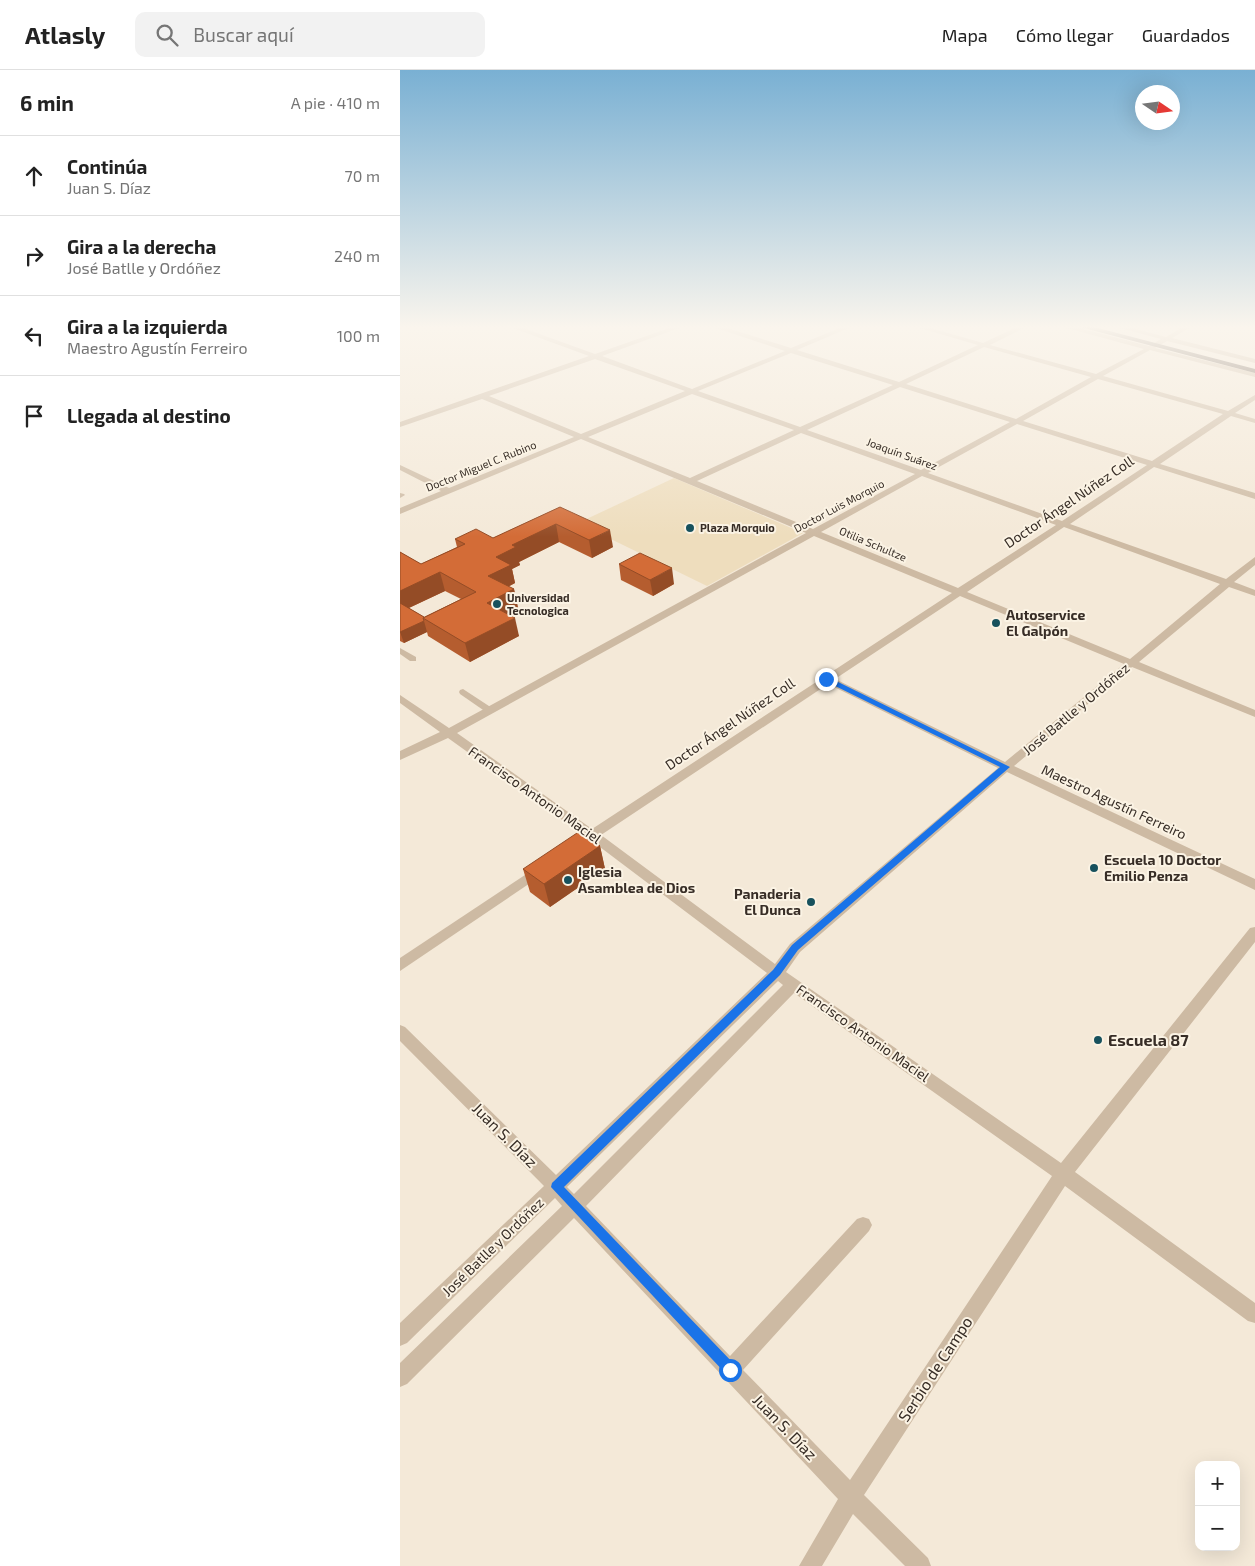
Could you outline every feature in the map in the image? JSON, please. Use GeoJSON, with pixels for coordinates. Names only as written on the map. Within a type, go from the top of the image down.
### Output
{"type":"FeatureCollection","features":[{"type":"Feature","properties":{"kind":"street"},"geometry":{"type":"LineString","coordinates":[[400,425],[480,397]]}},
{"type":"Feature","properties":{"kind":"street","name":"Otilia Schultze"},"geometry":{"type":"LineString","coordinates":[[484,397],[1255,714]]}},
{"type":"Feature","properties":{"kind":"street","name":"Doctor Miguel C. Rubino"},"geometry":{"type":"LineString","coordinates":[[400,511],[679,397]]}},
{"type":"Feature","properties":{"kind":"street","name":"Joaquín Suárez"},"geometry":{"type":"LineString","coordinates":[[705,397],[924,473],[1255,593]]}},
{"type":"Feature","properties":{"kind":"street"},"geometry":{"type":"LineString","coordinates":[[691,481],[874,397]]}},
{"type":"Feature","properties":{"kind":"street"},"geometry":{"type":"LineString","coordinates":[[937,397],[1255,496]]}},
{"type":"Feature","properties":{"kind":"street","name":"Doctor Luis Morquio"},"geometry":{"type":"LineString","coordinates":[[400,756],[448,733],[1063,397]]}},
{"type":"Feature","properties":{"kind":"street"},"geometry":{"type":"LineString","coordinates":[[1169,397],[1255,421]]}},
{"type":"Feature","properties":{"kind":"street","name":"Doctor Ángel Núñez Coll"},"geometry":{"type":"LineString","coordinates":[[576,846],[1255,397]]}},
{"type":"Feature","properties":{"kind":"street"},"geometry":{"type":"LineString","coordinates":[[400,467],[448,491]]}},
{"type":"Feature","properties":{"kind":"street","name":"José Batlle y Ordóñez"},"geometry":{"type":"LineString","coordinates":[[400,1336],[777,973],[795,948],[1006,767],[1255,560]]}},
{"type":"Feature","properties":{"kind":"street","name":"Maestro Agustín Ferreiro"},"geometry":{"type":"LineString","coordinates":[[826,679],[1255,885]]}},
{"type":"Feature","properties":{"kind":"street","name":"Francisco Antonio Maciel"},"geometry":{"type":"LineString","coordinates":[[400,698],[592,835],[777,973],[1063,1174],[1255,1314]]}},
{"type":"Feature","properties":{"kind":"street"},"geometry":{"type":"LineString","coordinates":[[400,965],[552,862]]}},
{"type":"Feature","properties":{"kind":"street","name":"Serbio de Campo"},"geometry":{"type":"LineString","coordinates":[[810,1566],[851,1497],[1063,1174],[1255,932]]}},
{"type":"Feature","properties":{"kind":"street","name":"José Batlle y Ordóñez"},"geometry":{"type":"LineString","coordinates":[[400,1377],[576,1204],[793,984]]}},
{"type":"Feature","properties":{"kind":"street","name":"Juan S. Díaz"},"geometry":{"type":"LineString","coordinates":[[400,1031],[556,1187],[851,1497],[920,1566]]}},
{"type":"Feature","properties":{"kind":"street"},"geometry":{"type":"LineString","coordinates":[[730,1370],[863,1225]]}},
{"type":"Feature","properties":{"kind":"lane"},"geometry":{"type":"LineString","coordinates":[[400,650],[413,659]]}},
{"type":"Feature","properties":{"kind":"lane"},"geometry":{"type":"LineString","coordinates":[[463,692],[489,710]]}},
{"type":"Feature","properties":{"kind":"shaded area","name":"Plaza Morquio"},"geometry":{"type":"Polygon","coordinates":[[[674,478],[803,533],[707,586],[578,523],[674,478]]]}},
{"type":"Feature","properties":{"kind":"building"},"geometry":{"type":"Polygon","coordinates":[[[560,507],[610,530],[589,540],[556,524],[512,545],[516,547],[496,557],[511,565],[488,576],[514,589],[487,603],[515,618],[465,643],[423,618],[476,592],[440,572],[400,591],[400,552],[421,564],[465,544],[455,539],[476,529],[493,538],[560,507]]]}},
{"type":"Feature","properties":{"kind":"building"},"geometry":{"type":"Polygon","coordinates":[[[640,553],[672,568],[650,580],[619,564],[640,553]]]}},
{"type":"Feature","properties":{"kind":"building"},"geometry":{"type":"Polygon","coordinates":[[[400,603],[424,617],[424,621],[400,632],[400,603]]]}},
{"type":"Feature","properties":{"kind":"building"},"geometry":{"type":"Polygon","coordinates":[[[580,831],[600,846],[544,884],[523,869],[580,831]]]}},
{"type":"Feature","properties":{"kind":"place","name":"Plaza Morquio"},"geometry":{"type":"Point","coordinates":[690,528]}},
{"type":"Feature","properties":{"kind":"place","name":"Universidad Tecnologica"},"geometry":{"type":"Point","coordinates":[497,604]}},
{"type":"Feature","properties":{"kind":"place","name":"Autoservice El Galpón"},"geometry":{"type":"Point","coordinates":[996,623]}},
{"type":"Feature","properties":{"kind":"place","name":"Escuela 10 Doctor Emilio Penza"},"geometry":{"type":"Point","coordinates":[1094,868]}},
{"type":"Feature","properties":{"kind":"place","name":"Iglesia Asamblea de Dios"},"geometry":{"type":"Point","coordinates":[568,880]}},
{"type":"Feature","properties":{"kind":"place","name":"Panaderia El Dunca"},"geometry":{"type":"Point","coordinates":[811,902]}},
{"type":"Feature","properties":{"kind":"place","name":"Escuela 87"},"geometry":{"type":"Point","coordinates":[1098,1040]}},
{"type":"Feature","properties":{"kind":"route"},"geometry":{"type":"LineString","coordinates":[[730,1370],[556,1187],[777,973],[795,948],[1006,767],[826,679]]}}]}
